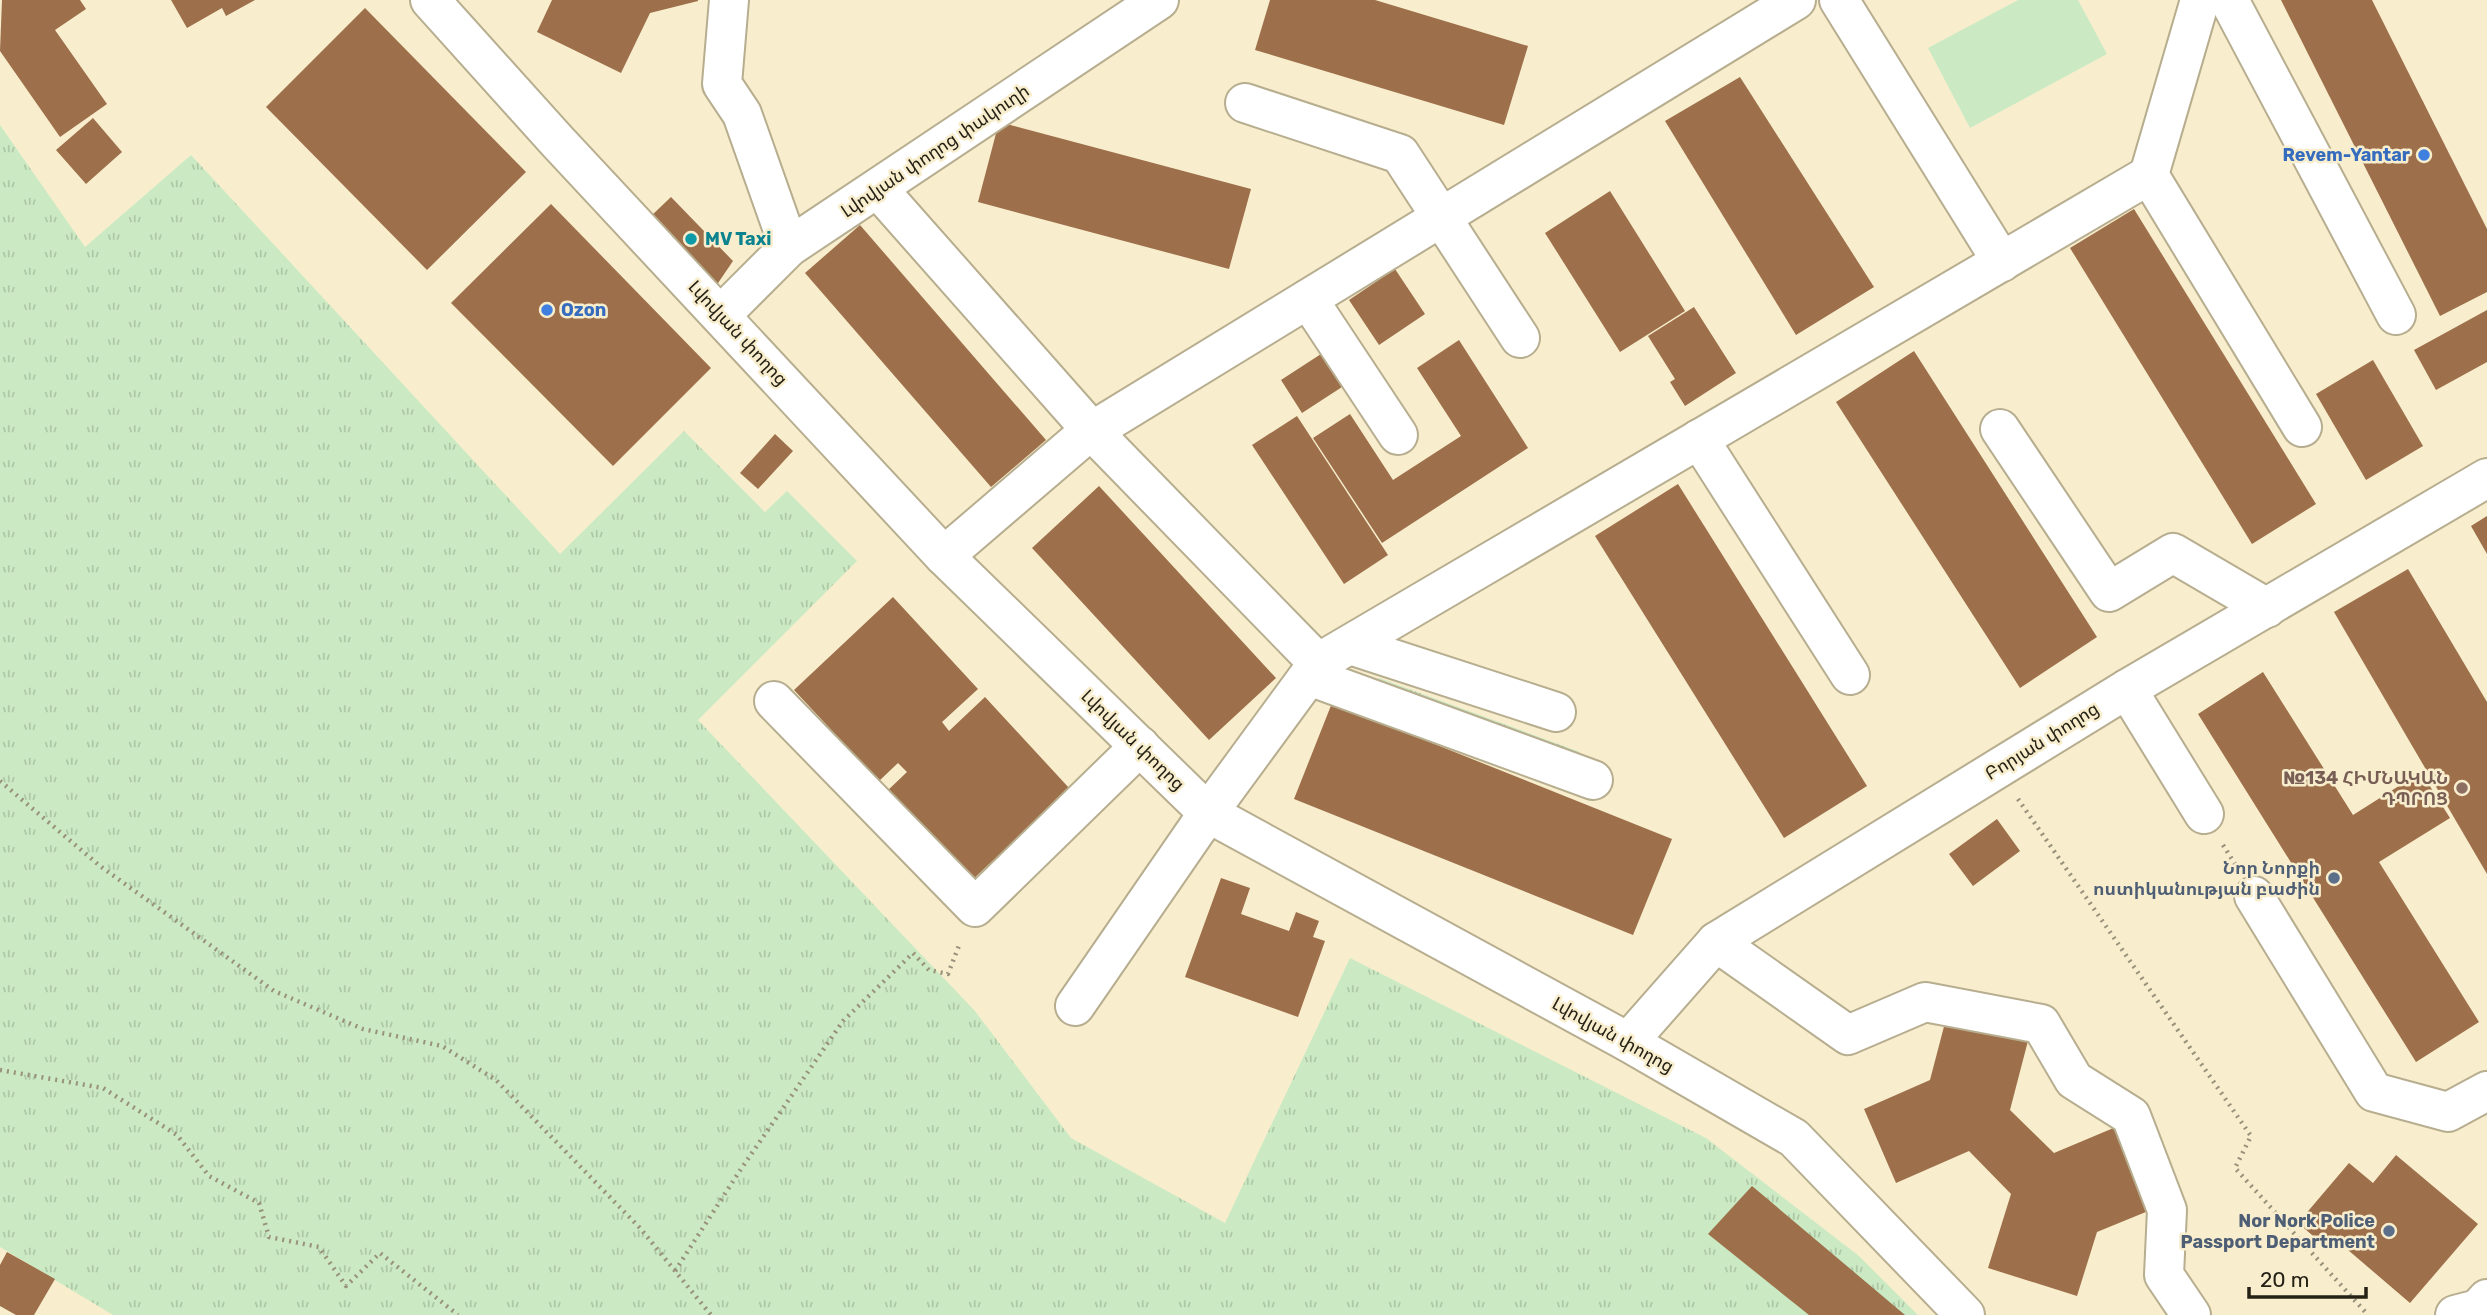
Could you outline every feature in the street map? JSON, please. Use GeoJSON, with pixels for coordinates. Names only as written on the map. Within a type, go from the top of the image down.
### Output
{"type":"FeatureCollection","features":[{"type":"Feature","properties":{"kind":"street","name":"Լվովյան փողոց"},"geometry":{"type":"LineString","coordinates":[[430,0],[944,556],[1208,813],[1628,1042],[1794,1138],[1965,1315]]}},
{"type":"Feature","properties":{"kind":"street"},"geometry":{"type":"LineString","coordinates":[[729,0],[722,84],[743,114],[789,247]]}},
{"type":"Feature","properties":{"kind":"street","name":"Լվովյան փողոց փակուղի"},"geometry":{"type":"LineString","coordinates":[[721,315],[789,247],[1160,0]]}},
{"type":"Feature","properties":{"kind":"street"},"geometry":{"type":"LineString","coordinates":[[944,556],[1093,431],[1796,0]]}},
{"type":"Feature","properties":{"kind":"street"},"geometry":{"type":"LineString","coordinates":[[1839,0],[2002,262]]}},
{"type":"Feature","properties":{"kind":"street"},"geometry":{"type":"LineString","coordinates":[[1075,1006],[1208,813],[1326,661],[2149,175],[2200,0]]}},
{"type":"Feature","properties":{"kind":"street"},"geometry":{"type":"LineString","coordinates":[[2228,0],[2396,315]]}},
{"type":"Feature","properties":{"kind":"street"},"geometry":{"type":"LineString","coordinates":[[1245,103],[1400,154],[1520,338]]}},
{"type":"Feature","properties":{"kind":"street"},"geometry":{"type":"LineString","coordinates":[[2149,175],[2302,427]]}},
{"type":"Feature","properties":{"kind":"street"},"geometry":{"type":"LineString","coordinates":[[878,189],[1093,431],[1326,661],[1593,780]]}},
{"type":"Feature","properties":{"kind":"street"},"geometry":{"type":"LineString","coordinates":[[1308,299],[1398,435]]}},
{"type":"Feature","properties":{"kind":"street"},"geometry":{"type":"LineString","coordinates":[[2000,429],[2109,592],[2173,553],[2267,608]]}},
{"type":"Feature","properties":{"kind":"street"},"geometry":{"type":"LineString","coordinates":[[1699,439],[1850,675]]}},
{"type":"Feature","properties":{"kind":"street","name":"Բորյան փողոց"},"geometry":{"type":"LineString","coordinates":[[1628,1042],[1716,942],[2127,689],[2487,478]]}},
{"type":"Feature","properties":{"kind":"street"},"geometry":{"type":"LineString","coordinates":[[1326,661],[1556,712]]}},
{"type":"Feature","properties":{"kind":"street"},"geometry":{"type":"LineString","coordinates":[[2127,689],[2204,814]]}},
{"type":"Feature","properties":{"kind":"street"},"geometry":{"type":"LineString","coordinates":[[774,701],[975,907],[1140,746]]}},
{"type":"Feature","properties":{"kind":"street"},"geometry":{"type":"LineString","coordinates":[[2254,896],[2374,1092],[2448,1112],[2487,1091]]}},
{"type":"Feature","properties":{"kind":"street"},"geometry":{"type":"LineString","coordinates":[[1716,942],[1848,1035],[1925,1002],[2041,1024],[2074,1080],[2131,1116],[2167,1209],[2164,1275],[2191,1315]]}},
{"type":"Feature","properties":{"kind":"path"},"geometry":{"type":"LineString","coordinates":[[1997,769],[2251,1136],[2235,1168],[2368,1315]]}},
{"type":"Feature","properties":{"kind":"path"},"geometry":{"type":"LineString","coordinates":[[0,781],[100,866],[274,991],[363,1029],[442,1046],[496,1080],[640,1228],[711,1315]]}},
{"type":"Feature","properties":{"kind":"path"},"geometry":{"type":"LineString","coordinates":[[2204,814],[2254,896]]}},
{"type":"Feature","properties":{"kind":"path"},"geometry":{"type":"LineString","coordinates":[[675,1271],[741,1169],[843,1021],[913,953],[929,970],[948,974],[975,907]]}},
{"type":"Feature","properties":{"kind":"path"},"geometry":{"type":"LineString","coordinates":[[0,1070],[103,1088],[177,1135],[209,1176],[259,1203],[270,1237],[318,1247],[346,1286],[380,1253],[458,1315]]}},
{"type":"Feature","properties":{"kind":"green space"},"geometry":{"type":"Polygon","coordinates":[[[2018,0],[2078,0],[2107,54],[1970,128],[1928,48],[2018,0]]]}},
{"type":"Feature","properties":{"kind":"green space"},"geometry":{"type":"Polygon","coordinates":[[[0,125],[85,247],[191,155],[560,554],[684,431],[765,512],[787,491],[857,561],[698,720],[975,1011],[1071,1138],[1225,1223],[1350,958],[1706,1138],[1859,1256],[1918,1315],[113,1315],[0,1247],[0,125]]]}},
{"type":"Feature","properties":{"kind":"green space"},"geometry":{"type":"Polygon","coordinates":[[[1379,678],[1580,752],[1577,760],[1376,686],[1379,678]]]}},
{"type":"Feature","properties":{"kind":"building"},"geometry":{"type":"Polygon","coordinates":[[[2,0],[80,0],[86,9],[55,30],[107,104],[60,137],[0,51],[2,0]]]}},
{"type":"Feature","properties":{"kind":"building"},"geometry":{"type":"Polygon","coordinates":[[[171,0],[255,0],[226,16],[222,8],[187,28],[171,0]]]}},
{"type":"Feature","properties":{"kind":"building"},"geometry":{"type":"Polygon","coordinates":[[[552,0],[698,1],[650,13],[621,73],[537,32],[552,0]]]}},
{"type":"Feature","properties":{"kind":"building"},"geometry":{"type":"Polygon","coordinates":[[[1270,0],[1375,0],[1528,46],[1504,125],[1255,50],[1270,0]]]}},
{"type":"Feature","properties":{"kind":"building"},"geometry":{"type":"Polygon","coordinates":[[[2281,0],[2372,0],[2487,229],[2487,292],[2440,316],[2281,0]]]}},
{"type":"Feature","properties":{"kind":"building"},"geometry":{"type":"Polygon","coordinates":[[[365,8],[526,172],[427,270],[266,107],[365,8]]]}},
{"type":"Feature","properties":{"kind":"building"},"geometry":{"type":"Polygon","coordinates":[[[1740,77],[1874,287],[1796,335],[1665,121],[1740,77]]]}},
{"type":"Feature","properties":{"kind":"building"},"geometry":{"type":"Polygon","coordinates":[[[93,118],[122,152],[86,184],[56,150],[93,118]]]}},
{"type":"Feature","properties":{"kind":"building"},"geometry":{"type":"Polygon","coordinates":[[[999,122],[1251,189],[1229,269],[978,202],[999,122]]]}},
{"type":"Feature","properties":{"kind":"building"},"geometry":{"type":"Polygon","coordinates":[[[1610,191],[1685,311],[1620,352],[1545,233],[1610,191]]]}},
{"type":"Feature","properties":{"kind":"building","name":"MV Taxi"},"geometry":{"type":"Polygon","coordinates":[[[671,197],[733,261],[716,286],[650,217],[671,197]]]}},
{"type":"Feature","properties":{"kind":"building"},"geometry":{"type":"Polygon","coordinates":[[[551,204],[711,368],[613,466],[451,303],[551,204]]]}},
{"type":"Feature","properties":{"kind":"building"},"geometry":{"type":"Polygon","coordinates":[[[2134,209],[2316,504],[2252,544],[2070,248],[2134,209]]]}},
{"type":"Feature","properties":{"kind":"building"},"geometry":{"type":"Polygon","coordinates":[[[860,225],[1046,440],[991,487],[805,273],[860,225]]]}},
{"type":"Feature","properties":{"kind":"building"},"geometry":{"type":"Polygon","coordinates":[[[1395,269],[1425,314],[1379,345],[1349,300],[1395,269]]]}},
{"type":"Feature","properties":{"kind":"building"},"geometry":{"type":"Polygon","coordinates":[[[1694,307],[1736,373],[1685,406],[1670,382],[1675,379],[1648,336],[1694,307]]]}},
{"type":"Feature","properties":{"kind":"building"},"geometry":{"type":"Polygon","coordinates":[[[2487,310],[2487,362],[2436,390],[2414,350],[2487,310]]]}},
{"type":"Feature","properties":{"kind":"building"},"geometry":{"type":"Polygon","coordinates":[[[1459,340],[1528,448],[1382,543],[1313,438],[1350,414],[1393,480],[1461,436],[1417,368],[1459,340]]]}},
{"type":"Feature","properties":{"kind":"building"},"geometry":{"type":"Polygon","coordinates":[[[1914,351],[2097,637],[2020,688],[1836,402],[1914,351]]]}},
{"type":"Feature","properties":{"kind":"building"},"geometry":{"type":"Polygon","coordinates":[[[1321,354],[1342,387],[1302,413],[1281,380],[1321,354]]]}},
{"type":"Feature","properties":{"kind":"building"},"geometry":{"type":"Polygon","coordinates":[[[2373,360],[2423,446],[2366,480],[2316,394],[2373,360]]]}},
{"type":"Feature","properties":{"kind":"building"},"geometry":{"type":"Polygon","coordinates":[[[1297,416],[1388,555],[1344,584],[1252,445],[1297,416]]]}},
{"type":"Feature","properties":{"kind":"building"},"geometry":{"type":"Polygon","coordinates":[[[775,434],[793,451],[758,489],[740,473],[775,434]]]}},
{"type":"Feature","properties":{"kind":"building"},"geometry":{"type":"Polygon","coordinates":[[[1678,484],[1867,786],[1784,838],[1595,536],[1678,484]]]}},
{"type":"Feature","properties":{"kind":"building"},"geometry":{"type":"Polygon","coordinates":[[[1099,486],[1276,678],[1209,740],[1032,548],[1099,486]]]}},
{"type":"Feature","properties":{"kind":"building"},"geometry":{"type":"Polygon","coordinates":[[[2487,516],[2487,554],[2471,526],[2487,516]]]}},
{"type":"Feature","properties":{"kind":"building","name":"№134 ՀԻՄՆԱԿԱՆ ԴՊՐՈՑ"},"geometry":{"type":"Polygon","coordinates":[[[2408,569],[2487,702],[2487,874],[2334,612],[2408,569]]]}},
{"type":"Feature","properties":{"kind":"building"},"geometry":{"type":"Polygon","coordinates":[[[893,597],[978,689],[942,722],[949,731],[985,697],[1070,789],[970,882],[886,792],[907,772],[898,763],[879,781],[794,690],[893,597]]]}},
{"type":"Feature","properties":{"kind":"building"},"geometry":{"type":"Polygon","coordinates":[[[2263,672],[2353,815],[2421,772],[2450,818],[2379,862],[2479,1022],[2416,1062],[2198,714],[2263,672]]]}},
{"type":"Feature","properties":{"kind":"building"},"geometry":{"type":"Polygon","coordinates":[[[1332,703],[1672,839],[1633,935],[1294,799],[1332,703]]]}},
{"type":"Feature","properties":{"kind":"building"},"geometry":{"type":"Polygon","coordinates":[[[1997,819],[2020,851],[1973,886],[1949,854],[1997,819]]]}},
{"type":"Feature","properties":{"kind":"building"},"geometry":{"type":"Polygon","coordinates":[[[1221,878],[1250,888],[1241,914],[1289,931],[1296,912],[1319,921],[1313,937],[1325,941],[1298,1017],[1185,977],[1221,878]]]}},
{"type":"Feature","properties":{"kind":"building"},"geometry":{"type":"Polygon","coordinates":[[[1947,1015],[2029,1037],[2010,1110],[2054,1153],[2123,1124],[2158,1207],[2097,1232],[2077,1296],[1988,1268],[2011,1194],[1969,1151],[1896,1183],[1864,1109],[1930,1080],[1947,1015]]]}},
{"type":"Feature","properties":{"kind":"building","name":"Nor Nork Police Passport Department"},"geometry":{"type":"Polygon","coordinates":[[[2396,1155],[2478,1224],[2410,1303],[2334,1238],[2326,1247],[2298,1223],[2349,1163],[2373,1183],[2396,1155]]]}},
{"type":"Feature","properties":{"kind":"building"},"geometry":{"type":"Polygon","coordinates":[[[1752,1186],[1905,1315],[1809,1315],[1708,1234],[1752,1186]]]}},
{"type":"Feature","properties":{"kind":"building"},"geometry":{"type":"Polygon","coordinates":[[[7,1252],[55,1279],[34,1315],[16,1315],[0,1306],[0,1265],[7,1252]]]}},
{"type":"Feature","properties":{"kind":"place","name":"Revem-Yantar"},"geometry":{"type":"Point","coordinates":[2424,155]}},
{"type":"Feature","properties":{"kind":"place","name":"MV Taxi"},"geometry":{"type":"Point","coordinates":[691,239]}},
{"type":"Feature","properties":{"kind":"place","name":"Ozon"},"geometry":{"type":"Point","coordinates":[547,310]}},
{"type":"Feature","properties":{"kind":"place","name":"№134 ՀԻՄՆԱԿԱՆ ԴՊՐՈՑ"},"geometry":{"type":"Point","coordinates":[2462,788]}},
{"type":"Feature","properties":{"kind":"place","name":"Նոր Նորքի ոստիկանության բաժին"},"geometry":{"type":"Point","coordinates":[2334,878]}},
{"type":"Feature","properties":{"kind":"place","name":"Nor Nork Police Passport Department"},"geometry":{"type":"Point","coordinates":[2389,1231]}}]}
